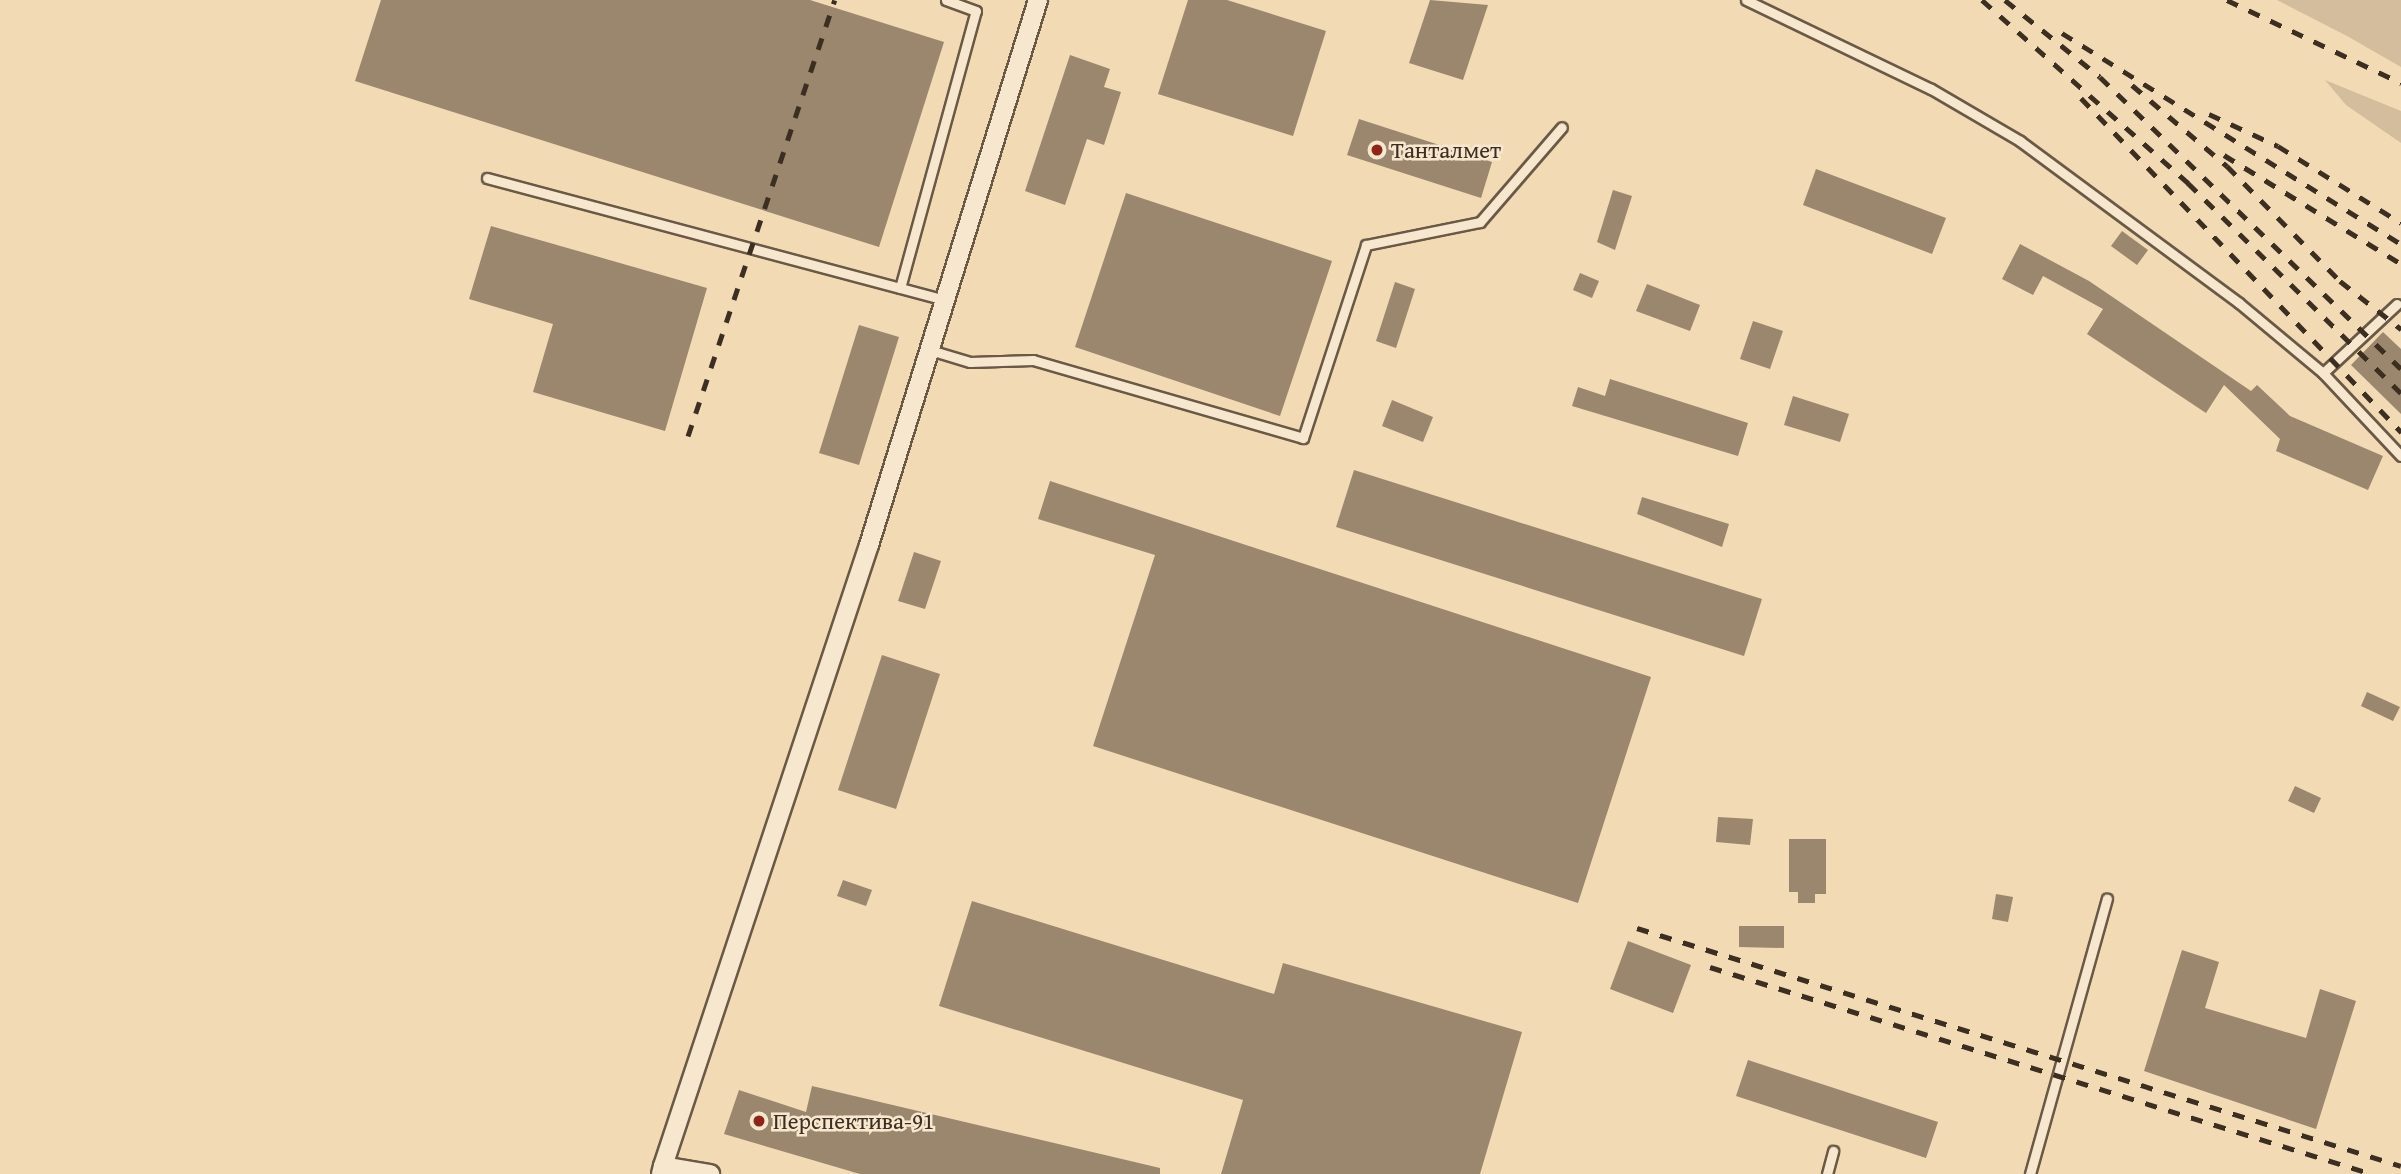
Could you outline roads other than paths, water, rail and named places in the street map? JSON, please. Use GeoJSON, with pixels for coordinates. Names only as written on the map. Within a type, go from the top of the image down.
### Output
{"type":"FeatureCollection","features":[{"type":"Feature","properties":{"kind":"street"},"geometry":{"type":"LineString","coordinates":[[710,1174],[662,1170],[930,350],[1038,0]]}},
{"type":"Feature","properties":{"kind":"lane"},"geometry":{"type":"LineString","coordinates":[[900,288],[976,11],[946,0]]}},
{"type":"Feature","properties":{"kind":"lane"},"geometry":{"type":"LineString","coordinates":[[1746,0],[1993,123],[2239,303],[2323,373],[2401,456]]}},
{"type":"Feature","properties":{"kind":"lane"},"geometry":{"type":"LineString","coordinates":[[930,350],[970,362],[1033,360],[1303,438],[1366,246],[1480,222],[1562,127]]}},
{"type":"Feature","properties":{"kind":"lane"},"geometry":{"type":"LineString","coordinates":[[487,178],[945,300]]}},
{"type":"Feature","properties":{"kind":"lane"},"geometry":{"type":"LineString","coordinates":[[2323,373],[2397,304]]}},
{"type":"Feature","properties":{"kind":"lane"},"geometry":{"type":"LineString","coordinates":[[2030,1174],[2107,899]]}},
{"type":"Feature","properties":{"kind":"lane"},"geometry":{"type":"LineString","coordinates":[[1827,1174],[1833,1151]]}},
{"type":"Feature","properties":{"kind":"railway"},"geometry":{"type":"LineString","coordinates":[[688,436],[835,0]]}},
{"type":"Feature","properties":{"kind":"railway"},"geometry":{"type":"LineString","coordinates":[[1982,0],[2188,183],[2401,393]]}},
{"type":"Feature","properties":{"kind":"railway"},"geometry":{"type":"LineString","coordinates":[[2005,0],[2100,77],[2401,369]]}},
{"type":"Feature","properties":{"kind":"railway"},"geometry":{"type":"LineString","coordinates":[[2227,0],[2401,83]]}},
{"type":"Feature","properties":{"kind":"railway"},"geometry":{"type":"LineString","coordinates":[[2062,33],[2401,244]]}},
{"type":"Feature","properties":{"kind":"railway"},"geometry":{"type":"LineString","coordinates":[[2132,85],[2227,166],[2340,281],[2401,329]]}},
{"type":"Feature","properties":{"kind":"railway"},"geometry":{"type":"LineString","coordinates":[[2081,98],[2401,432]]}},
{"type":"Feature","properties":{"kind":"railway"},"geometry":{"type":"LineString","coordinates":[[2209,114],[2278,146],[2401,223]]}},
{"type":"Feature","properties":{"kind":"railway"},"geometry":{"type":"LineString","coordinates":[[2224,155],[2401,264]]}},
{"type":"Feature","properties":{"kind":"railway"},"geometry":{"type":"LineString","coordinates":[[1637,928],[2401,1166]]}},
{"type":"Feature","properties":{"kind":"railway"},"geometry":{"type":"LineString","coordinates":[[1710,967],[2372,1174]]}},
{"type":"Feature","properties":{"kind":"place","name":"Танталмет"},"geometry":{"type":"Point","coordinates":[1377,150]}},
{"type":"Feature","properties":{"kind":"place","name":"Перспектива-91"},"geometry":{"type":"Point","coordinates":[759,1121]}}]}
